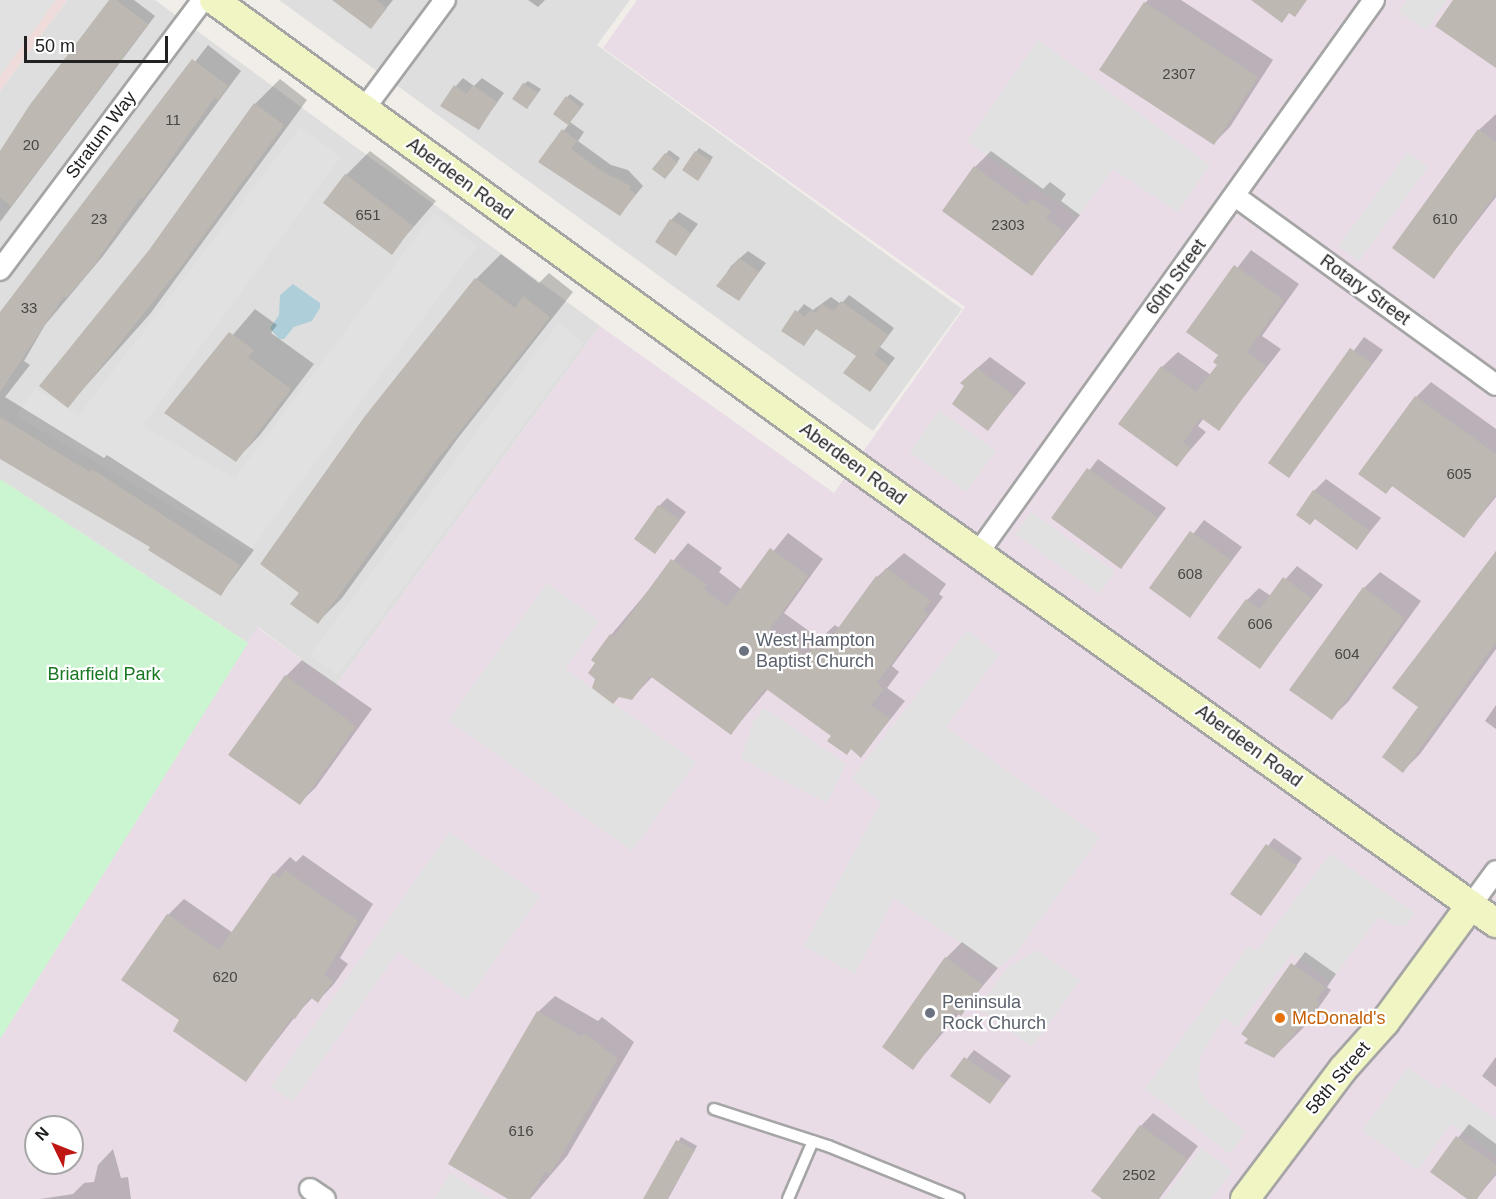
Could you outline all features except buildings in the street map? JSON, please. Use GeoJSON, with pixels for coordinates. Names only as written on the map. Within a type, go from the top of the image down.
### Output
{"type":"FeatureCollection","features":[{"type":"Feature","properties":{"kind":"main road","name":"Aberdeen Road"},"geometry":{"type":"LineString","coordinates":[[214,0],[978,553],[1496,923]]}},
{"type":"Feature","properties":{"kind":"main road","name":"58th Street"},"geometry":{"type":"LineString","coordinates":[[1245,1199],[1336,1078],[1386,1022],[1471,905]]}},
{"type":"Feature","properties":{"kind":"street","name":"Stratum Way"},"geometry":{"type":"LineString","coordinates":[[0,270],[203,0]]}},
{"type":"Feature","properties":{"kind":"street"},"geometry":{"type":"LineString","coordinates":[[364,109],[445,0]]}},
{"type":"Feature","properties":{"kind":"street","name":"60th Street"},"geometry":{"type":"LineString","coordinates":[[978,553],[1374,0]]}},
{"type":"Feature","properties":{"kind":"street","name":"Rotary Street"},"geometry":{"type":"LineString","coordinates":[[1235,196],[1496,385]]}},
{"type":"Feature","properties":{"kind":"street","name":"58th Street"},"geometry":{"type":"LineString","coordinates":[[1471,905],[1496,871]]}},
{"type":"Feature","properties":{"kind":"lane"},"geometry":{"type":"LineString","coordinates":[[714,1109],[813,1141],[959,1199]]}},
{"type":"Feature","properties":{"kind":"lane"},"geometry":{"type":"LineString","coordinates":[[788,1199],[813,1141]]}},
{"type":"Feature","properties":{"kind":"shaded area"},"geometry":{"type":"Polygon","coordinates":[[[0,0],[67,0],[0,91],[0,0]]]}},
{"type":"Feature","properties":{"kind":"shaded area"},"geometry":{"type":"Polygon","coordinates":[[[0,0],[56,0],[0,76],[0,0]]]}},
{"type":"Feature","properties":{"kind":"shaded area"},"geometry":{"type":"Polygon","coordinates":[[[67,0],[155,0],[600,326],[336,685],[258,627],[248,643],[0,479],[0,91],[67,0]]]}},
{"type":"Feature","properties":{"kind":"shaded area"},"geometry":{"type":"Polygon","coordinates":[[[279,0],[630,0],[597,45],[962,309],[873,431],[279,0]]]}},
{"type":"Feature","properties":{"kind":"shaded area"},"geometry":{"type":"Polygon","coordinates":[[[637,0],[1496,0],[1496,1199],[0,1199],[0,1039],[257,627],[336,685],[600,326],[834,493],[965,307],[603,48],[637,0]]]}},
{"type":"Feature","properties":{"kind":"shaded area"},"geometry":{"type":"Polygon","coordinates":[[[1407,0],[1447,0],[1426,30],[1398,12],[1407,0]]]}},
{"type":"Feature","properties":{"kind":"shaded area"},"geometry":{"type":"Polygon","coordinates":[[[1038,40],[1210,165],[1178,212],[1113,169],[1078,217],[967,141],[1038,40]]]}},
{"type":"Feature","properties":{"kind":"shaded area"},"geometry":{"type":"Polygon","coordinates":[[[300,127],[341,157],[142,426],[235,478],[434,213],[477,246],[249,551],[16,416],[35,389],[79,415],[300,127]]]}},
{"type":"Feature","properties":{"kind":"shaded area"},"geometry":{"type":"Polygon","coordinates":[[[1408,152],[1428,167],[1359,261],[1338,246],[1408,152]]]}},
{"type":"Feature","properties":{"kind":"shaded area"},"geometry":{"type":"Polygon","coordinates":[[[558,323],[584,343],[338,675],[310,655],[558,323]]]}},
{"type":"Feature","properties":{"kind":"shaded area"},"geometry":{"type":"Polygon","coordinates":[[[939,410],[996,451],[966,492],[910,452],[939,410]]]}},
{"type":"Feature","properties":{"kind":"shaded area"},"geometry":{"type":"Polygon","coordinates":[[[1031,512],[1115,572],[1099,594],[1015,534],[1031,512]]]}},
{"type":"Feature","properties":{"kind":"shaded area"},"geometry":{"type":"Polygon","coordinates":[[[547,583],[599,621],[565,669],[696,762],[632,851],[448,720],[547,583]]]}},
{"type":"Feature","properties":{"kind":"shaded area"},"geometry":{"type":"Polygon","coordinates":[[[967,630],[999,655],[946,727],[1100,837],[1014,956],[997,968],[894,898],[855,974],[804,946],[881,802],[851,779],[967,630]]]}},
{"type":"Feature","properties":{"kind":"shaded area"},"geometry":{"type":"Polygon","coordinates":[[[764,708],[846,764],[827,803],[741,759],[753,722],[764,708]]]}},
{"type":"Feature","properties":{"kind":"shaded area"},"geometry":{"type":"Polygon","coordinates":[[[449,832],[540,896],[467,1000],[398,952],[293,1102],[271,1087],[449,832]]]}},
{"type":"Feature","properties":{"kind":"shaded area"},"geometry":{"type":"Polygon","coordinates":[[[1330,854],[1415,913],[1406,926],[1390,924],[1379,917],[1330,982],[1292,954],[1237,1027],[1224,1018],[1201,1055],[1198,1077],[1200,1090],[1208,1102],[1246,1132],[1230,1154],[1145,1089],[1248,946],[1257,950],[1330,854]]]}},
{"type":"Feature","properties":{"kind":"shaded area"},"geometry":{"type":"Polygon","coordinates":[[[1037,950],[1080,980],[1032,1047],[978,1008],[1007,968],[1037,950]]]}},
{"type":"Feature","properties":{"kind":"shaded area"},"geometry":{"type":"Polygon","coordinates":[[[1408,1067],[1439,1090],[1444,1083],[1496,1120],[1496,1156],[1451,1124],[1418,1170],[1362,1131],[1408,1067]]]}},
{"type":"Feature","properties":{"kind":"shaded area"},"geometry":{"type":"Polygon","coordinates":[[[1201,1148],[1232,1171],[1211,1199],[1163,1199],[1201,1148]]]}},
{"type":"Feature","properties":{"kind":"shaded area"},"geometry":{"type":"Polygon","coordinates":[[[450,1173],[491,1199],[434,1199],[450,1173]]]}},
{"type":"Feature","properties":{"kind":"green space","name":"Briarfield Park"},"geometry":{"type":"Polygon","coordinates":[[[0,479],[248,643],[0,1039],[0,479]]]}},
{"type":"Feature","properties":{"kind":"water"},"geometry":{"type":"Polygon","coordinates":[[[293,284],[320,303],[320,308],[312,321],[294,327],[284,339],[279,339],[270,328],[279,315],[280,295],[293,284]]]}},
{"type":"Feature","properties":{"kind":"place","name":"West Hampton Baptist Church"},"geometry":{"type":"Point","coordinates":[744,651]}},
{"type":"Feature","properties":{"kind":"place","name":"Peninsula Rock Church"},"geometry":{"type":"Point","coordinates":[930,1013]}},
{"type":"Feature","properties":{"kind":"place","name":"McDonald's"},"geometry":{"type":"Point","coordinates":[1280,1018]}}]}
